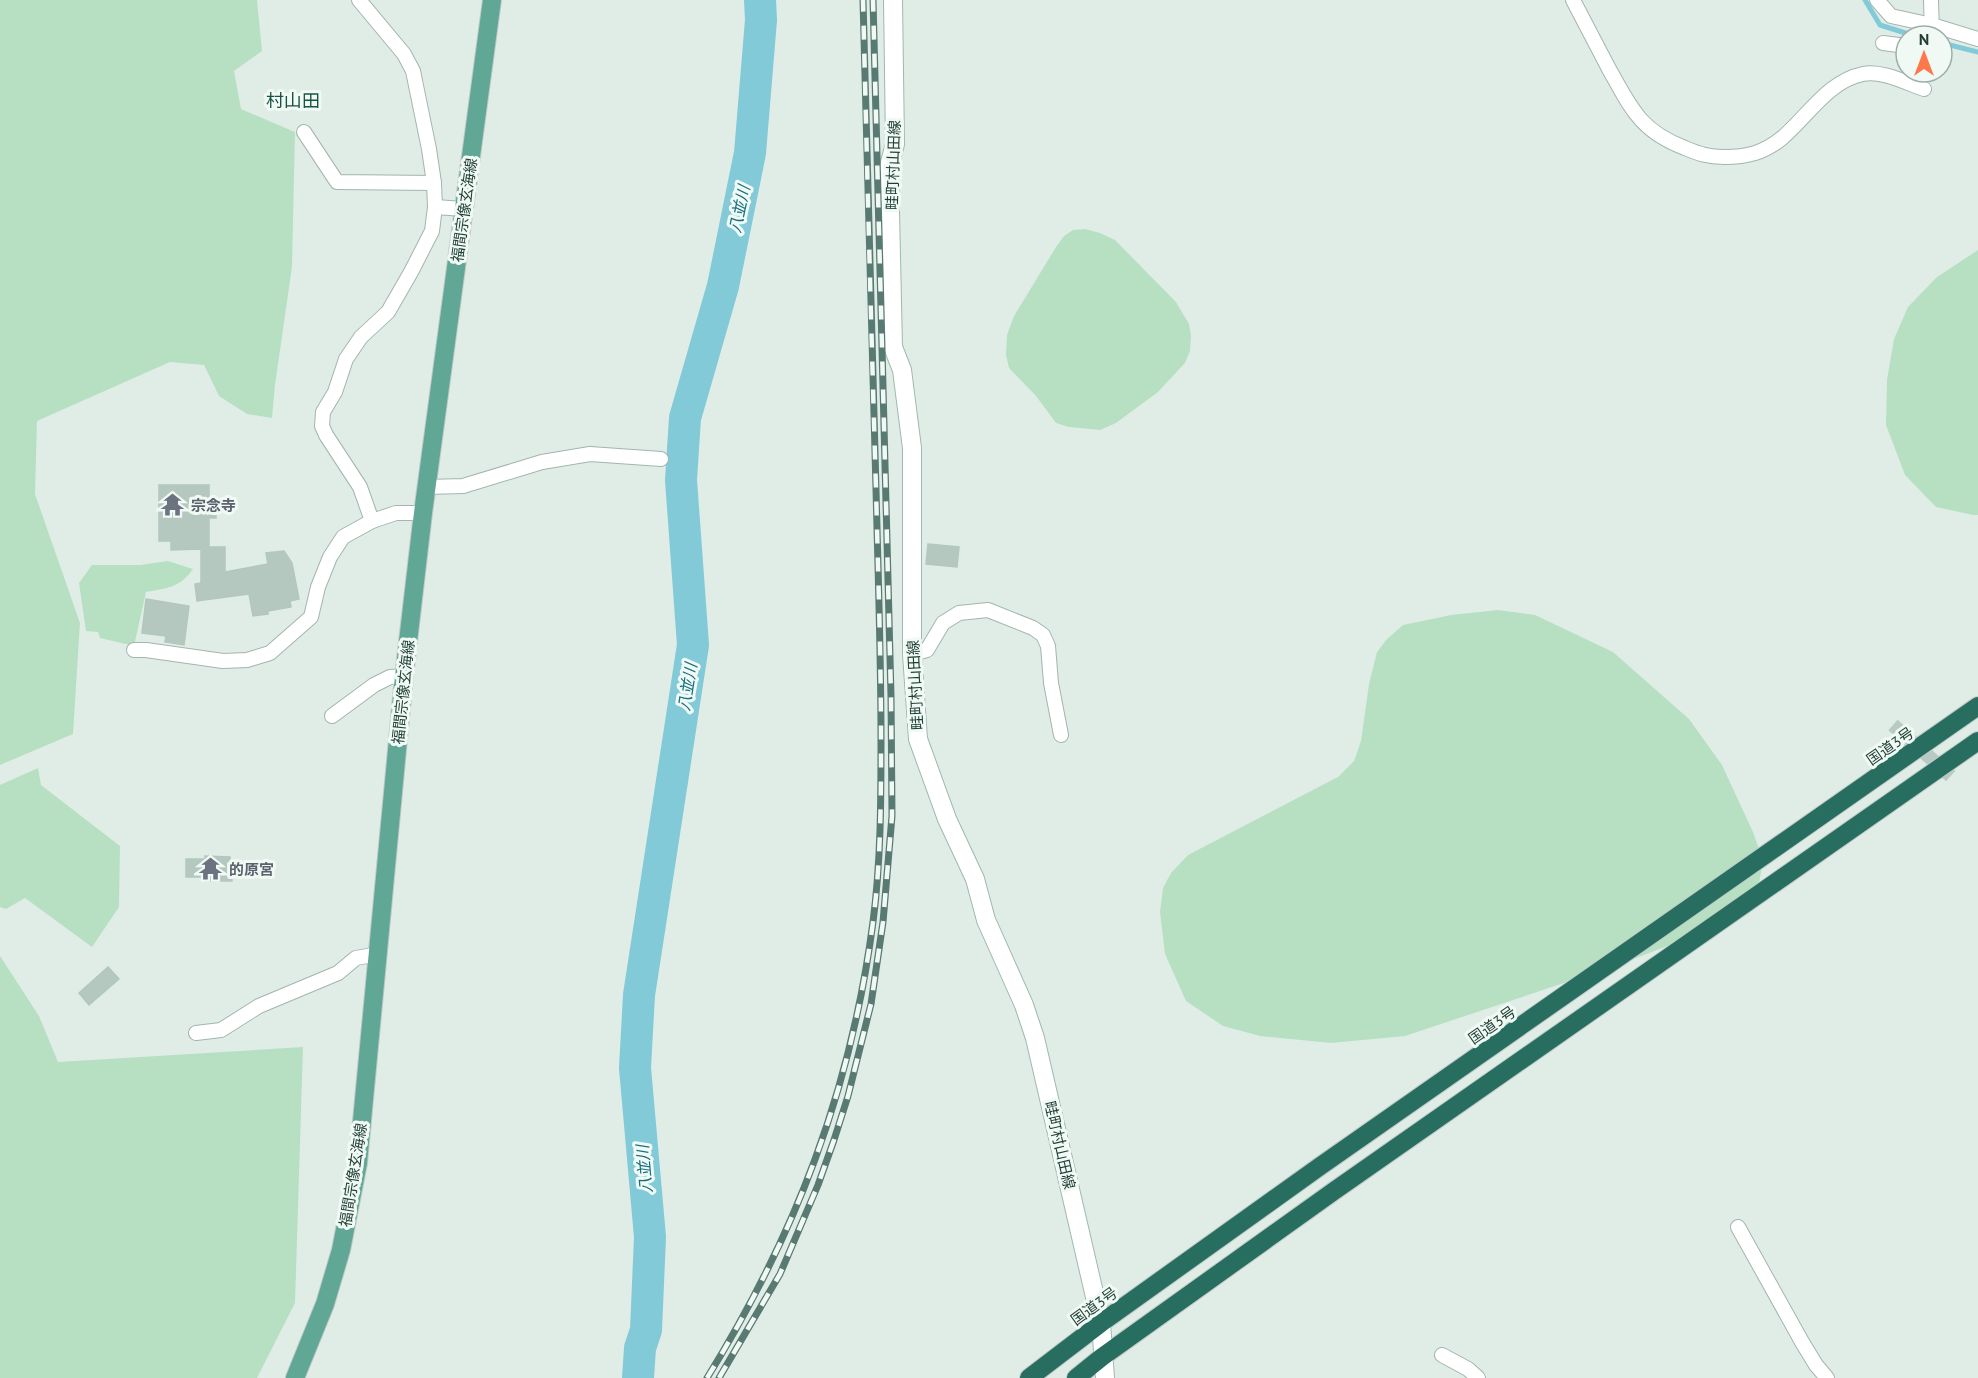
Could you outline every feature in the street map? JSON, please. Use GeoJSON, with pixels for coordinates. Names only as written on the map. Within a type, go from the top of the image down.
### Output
{"type":"FeatureCollection","features":[{"type":"Feature","properties":{"kind":"highway","name":"国道3号"},"geometry":{"type":"LineString","coordinates":[[1029,1378],[1101,1323],[1319,1167],[1978,706]]}},
{"type":"Feature","properties":{"kind":"highway"},"geometry":{"type":"LineString","coordinates":[[1076,1378],[1334,1191],[1978,741]]}},
{"type":"Feature","properties":{"kind":"main road","name":"福間宗像玄海線"},"geometry":{"type":"LineString","coordinates":[[295,1378],[325,1304],[341,1250],[358,1162],[404,676],[423,513],[492,0]]}},
{"type":"Feature","properties":{"kind":"main road","name":"畦町村山田線"},"geometry":{"type":"LineString","coordinates":[[893,0],[895,144],[889,165],[893,347],[902,370],[912,448],[912,654],[918,739],[947,819],[975,879],[986,920],[1024,1005],[1035,1038],[1101,1323],[1105,1378]]}},
{"type":"Feature","properties":{"kind":"street"},"geometry":{"type":"LineString","coordinates":[[359,0],[404,54],[413,71],[429,149],[435,207],[432,231],[411,272],[388,312],[361,337],[346,359],[335,392],[323,412],[322,426],[326,435],[360,487],[372,522]]}},
{"type":"Feature","properties":{"kind":"street"},"geometry":{"type":"LineString","coordinates":[[1574,0],[1632,111],[1649,129],[1666,141],[1708,157],[1742,157],[1758,154],[1782,139],[1828,92],[1845,79],[1865,73],[1882,74],[1924,90]]}},
{"type":"Feature","properties":{"kind":"street"},"geometry":{"type":"LineString","coordinates":[[1877,0],[1892,16],[1913,24]]}},
{"type":"Feature","properties":{"kind":"street"},"geometry":{"type":"LineString","coordinates":[[1931,0],[1932,24]]}},
{"type":"Feature","properties":{"kind":"street"},"geometry":{"type":"LineString","coordinates":[[1954,35],[1978,39]]}},
{"type":"Feature","properties":{"kind":"street"},"geometry":{"type":"LineString","coordinates":[[1883,42],[1894,44]]}},
{"type":"Feature","properties":{"kind":"street"},"geometry":{"type":"LineString","coordinates":[[304,132],[337,182],[434,183]]}},
{"type":"Feature","properties":{"kind":"street"},"geometry":{"type":"LineString","coordinates":[[435,207],[464,209]]}},
{"type":"Feature","properties":{"kind":"street"},"geometry":{"type":"LineString","coordinates":[[427,487],[463,486],[542,462],[590,454],[661,459]]}},
{"type":"Feature","properties":{"kind":"street"},"geometry":{"type":"LineString","coordinates":[[134,650],[223,661],[247,660],[270,653],[311,617],[318,587],[330,557],[344,537],[372,522],[396,513],[423,513]]}},
{"type":"Feature","properties":{"kind":"street"},"geometry":{"type":"LineString","coordinates":[[912,654],[927,650],[943,623],[959,613],[988,610],[1033,628],[1042,635],[1048,646],[1051,683],[1061,735]]}},
{"type":"Feature","properties":{"kind":"street"},"geometry":{"type":"LineString","coordinates":[[332,716],[374,685],[390,677],[404,676]]}},
{"type":"Feature","properties":{"kind":"street"},"geometry":{"type":"LineString","coordinates":[[196,1033],[221,1030],[259,1006],[338,973],[356,958],[378,954]]}},
{"type":"Feature","properties":{"kind":"street"},"geometry":{"type":"LineString","coordinates":[[1738,1227],[1802,1342],[1827,1378]]}},
{"type":"Feature","properties":{"kind":"street"},"geometry":{"type":"LineString","coordinates":[[1442,1355],[1468,1369],[1478,1378]]}},
{"type":"Feature","properties":{"kind":"green space"},"geometry":{"type":"Polygon","coordinates":[[[0,0],[257,0],[262,51],[234,71],[241,109],[295,132],[292,267],[272,418],[247,414],[219,396],[204,365],[170,362],[37,421],[35,494],[80,623],[73,734],[0,765],[0,0]]]}},
{"type":"Feature","properties":{"kind":"green space"},"geometry":{"type":"Polygon","coordinates":[[[1085,229],[1115,240],[1176,302],[1189,324],[1191,336],[1190,351],[1185,363],[1158,392],[1116,423],[1100,430],[1069,427],[1056,423],[1036,396],[1009,368],[1006,355],[1007,335],[1014,316],[1056,247],[1064,236],[1073,230],[1085,229]]]}},
{"type":"Feature","properties":{"kind":"green space"},"geometry":{"type":"Polygon","coordinates":[[[1978,250],[1978,515],[1973,515],[1936,507],[1905,475],[1886,425],[1887,380],[1894,339],[1908,307],[1937,277],[1978,250]]]}},
{"type":"Feature","properties":{"kind":"green space"},"geometry":{"type":"Polygon","coordinates":[[[168,561],[193,569],[178,584],[146,592],[134,646],[100,638],[98,632],[86,631],[79,583],[92,565],[140,565],[168,561]]]}},
{"type":"Feature","properties":{"kind":"green space"},"geometry":{"type":"Polygon","coordinates":[[[1498,610],[1535,615],[1613,652],[1689,719],[1722,765],[1753,832],[1763,860],[1757,895],[1733,921],[1615,966],[1405,1036],[1331,1043],[1260,1036],[1223,1026],[1186,1001],[1165,954],[1160,912],[1163,888],[1171,873],[1188,855],[1338,777],[1354,761],[1361,741],[1369,684],[1377,652],[1387,639],[1403,625],[1451,615],[1498,610]]]}},
{"type":"Feature","properties":{"kind":"green space"},"geometry":{"type":"Polygon","coordinates":[[[38,768],[41,785],[120,846],[119,907],[92,947],[25,898],[6,909],[0,907],[0,785],[38,768]]]}},
{"type":"Feature","properties":{"kind":"green space"},"geometry":{"type":"Polygon","coordinates":[[[0,956],[39,1016],[58,1062],[303,1047],[295,1303],[257,1378],[0,1378],[0,956]]]}},
{"type":"Feature","properties":{"kind":"building"},"geometry":{"type":"Polygon","coordinates":[[[159,485],[209,485],[209,497],[216,497],[216,518],[209,518],[209,547],[225,547],[225,572],[268,564],[266,553],[284,551],[292,563],[299,599],[290,601],[291,607],[253,616],[249,594],[197,601],[195,584],[201,583],[201,549],[171,550],[171,541],[159,541],[159,485]]]}},
{"type":"Feature","properties":{"kind":"building"},"geometry":{"type":"Polygon","coordinates":[[[928,544],[959,547],[957,567],[926,564],[928,544]]]}},
{"type":"Feature","properties":{"kind":"building"},"geometry":{"type":"Polygon","coordinates":[[[146,599],[189,606],[184,645],[165,642],[166,636],[142,633],[146,599]]]}},
{"type":"Feature","properties":{"kind":"building","name":"的原宮"},"geometry":{"type":"Polygon","coordinates":[[[205,856],[230,857],[232,881],[205,881],[205,877],[186,877],[186,859],[205,859],[205,856]]]}},
{"type":"Feature","properties":{"kind":"building"},"geometry":{"type":"Polygon","coordinates":[[[108,967],[119,979],[89,1005],[79,993],[108,967]]]}},
{"type":"Feature","properties":{"kind":"waterway","name":"八並川"},"geometry":{"type":"LineString","coordinates":[[638,1378],[640,1348],[646,1330],[650,1237],[635,1068],[639,995],[693,645],[681,480],[685,418],[723,286],[750,153],[761,20],[760,0]]}},
{"type":"Feature","properties":{"kind":"waterway"},"geometry":{"type":"LineString","coordinates":[[1865,0],[1880,25],[1894,29]]}},
{"type":"Feature","properties":{"kind":"waterway"},"geometry":{"type":"LineString","coordinates":[[1954,46],[1978,52]]}},
{"type":"Feature","properties":{"kind":"tunnel"},"geometry":{"type":"LineString","coordinates":[[1893,725],[1953,778]]}},
{"type":"Feature","properties":{"kind":"railway"},"geometry":{"type":"LineString","coordinates":[[707,1378],[767,1270],[793,1215],[815,1159],[850,1044],[863,984],[876,899],[881,807],[881,738],[863,0]]}},
{"type":"Feature","properties":{"kind":"railway"},"geometry":{"type":"LineString","coordinates":[[719,1378],[780,1274],[818,1185],[848,1096],[871,1004],[883,922],[892,816],[891,696],[873,0]]}},
{"type":"Feature","properties":{"kind":"place","name":"宗念寺"},"geometry":{"type":"Point","coordinates":[173,505]}},
{"type":"Feature","properties":{"kind":"place","name":"的原宮"},"geometry":{"type":"Point","coordinates":[211,869]}},
{"type":"Feature","properties":{"kind":"district","name":"村山田"},"geometry":{"type":"Point","coordinates":[293,100]}}]}
